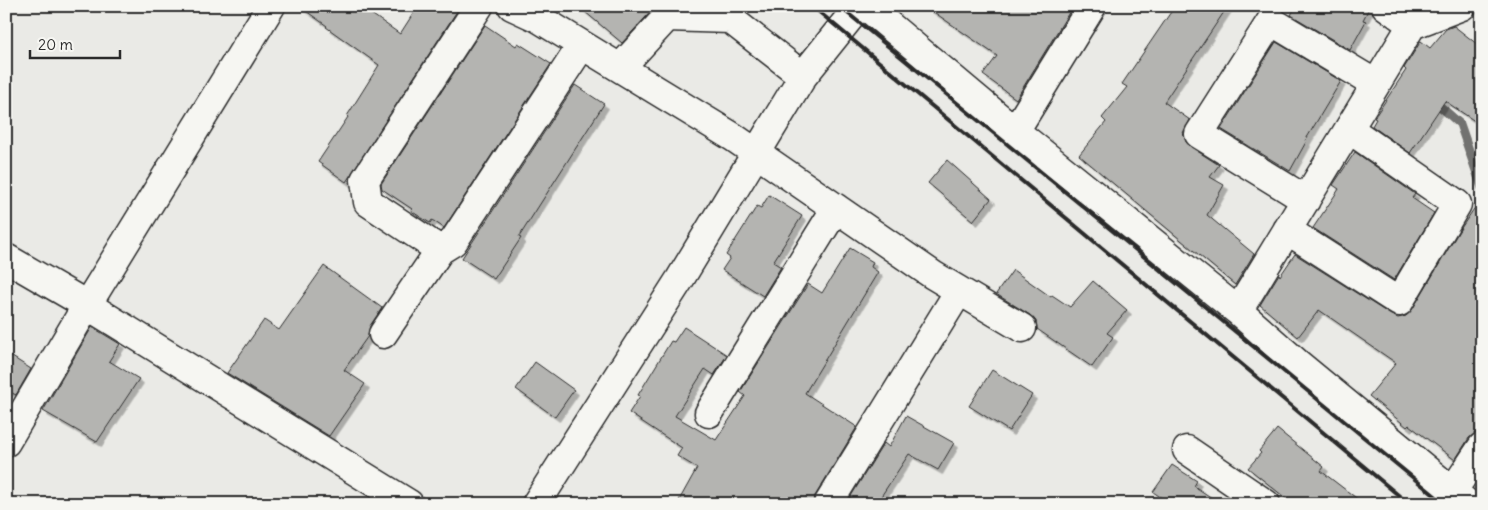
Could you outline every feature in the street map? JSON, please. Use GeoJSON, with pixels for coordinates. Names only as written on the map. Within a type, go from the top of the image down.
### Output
{"type":"FeatureCollection","features":[{"type":"Feature","properties":{"kind":"street"},"geometry":{"type":"LineString","coordinates":[[6,442],[87,305],[271,6]]}},
{"type":"Feature","properties":{"kind":"street"},"geometry":{"type":"LineString","coordinates":[[440,250],[368,202],[364,180],[479,6]]}},
{"type":"Feature","properties":{"kind":"street"},"geometry":{"type":"LineString","coordinates":[[512,6],[538,18],[733,136],[933,275],[1022,328]]}},
{"type":"Feature","properties":{"kind":"street"},"geometry":{"type":"LineString","coordinates":[[536,504],[680,279],[803,76],[859,6]]}},
{"type":"Feature","properties":{"kind":"street"},"geometry":{"type":"LineString","coordinates":[[866,6],[1015,131],[1238,311],[1297,363],[1460,498],[1482,447]]}},
{"type":"Feature","properties":{"kind":"street"},"geometry":{"type":"LineString","coordinates":[[1015,131],[1092,6]]}},
{"type":"Feature","properties":{"kind":"street"},"geometry":{"type":"LineString","coordinates":[[1386,6],[1412,25]]}},
{"type":"Feature","properties":{"kind":"street"},"geometry":{"type":"LineString","coordinates":[[1238,311],[1412,25],[1462,6]]}},
{"type":"Feature","properties":{"kind":"street"},"geometry":{"type":"LineString","coordinates":[[1476,6],[1482,10]]}},
{"type":"Feature","properties":{"kind":"street"},"geometry":{"type":"LineString","coordinates":[[620,68],[667,17],[730,19],[803,76]]}},
{"type":"Feature","properties":{"kind":"street"},"geometry":{"type":"LineString","coordinates":[[1306,200],[1199,134],[1271,21],[1376,84]]}},
{"type":"Feature","properties":{"kind":"street"},"geometry":{"type":"LineString","coordinates":[[383,334],[440,250],[452,242],[582,45]]}},
{"type":"Feature","properties":{"kind":"street"},"geometry":{"type":"LineString","coordinates":[[1287,230],[1399,302],[1457,204],[1348,129]]}},
{"type":"Feature","properties":{"kind":"street"},"geometry":{"type":"LineString","coordinates":[[710,412],[836,208]]}},
{"type":"Feature","properties":{"kind":"street"},"geometry":{"type":"LineString","coordinates":[[6,258],[87,305],[409,504]]}},
{"type":"Feature","properties":{"kind":"street"},"geometry":{"type":"LineString","coordinates":[[828,504],[959,291]]}},
{"type":"Feature","properties":{"kind":"street"},"geometry":{"type":"LineString","coordinates":[[1187,450],[1253,500]]}},
{"type":"Feature","properties":{"kind":"building"},"geometry":{"type":"Polygon","coordinates":[[[299,6],[360,6],[400,34],[418,6],[456,6],[459,8],[346,182],[318,162],[379,65],[299,6]]]}},
{"type":"Feature","properties":{"kind":"building"},"geometry":{"type":"Polygon","coordinates":[[[578,6],[656,6],[622,43],[578,6]]]}},
{"type":"Feature","properties":{"kind":"building"},"geometry":{"type":"Polygon","coordinates":[[[925,6],[1073,6],[1016,99],[983,75],[997,56],[925,6]]]}},
{"type":"Feature","properties":{"kind":"building"},"geometry":{"type":"Polygon","coordinates":[[[1175,6],[1228,6],[1164,102],[1190,120],[1183,133],[1186,142],[1219,165],[1210,177],[1224,185],[1207,215],[1254,254],[1235,285],[1079,155],[1106,122],[1102,118],[1127,87],[1122,84],[1175,6]]]}},
{"type":"Feature","properties":{"kind":"building"},"geometry":{"type":"Polygon","coordinates":[[[1296,6],[1370,6],[1363,20],[1366,21],[1350,50],[1291,15],[1296,6]]]}},
{"type":"Feature","properties":{"kind":"building"},"geometry":{"type":"Polygon","coordinates":[[[485,25],[516,46],[518,43],[551,64],[444,228],[432,220],[430,223],[411,211],[412,209],[382,189],[381,184],[485,25]]]}},
{"type":"Feature","properties":{"kind":"building"},"geometry":{"type":"Polygon","coordinates":[[[1454,26],[1482,48],[1482,126],[1445,101],[1410,153],[1372,126],[1376,119],[1374,118],[1406,70],[1404,68],[1421,41],[1430,48],[1446,29],[1454,26]]]}},
{"type":"Feature","properties":{"kind":"building"},"geometry":{"type":"Polygon","coordinates":[[[1276,42],[1341,81],[1305,141],[1290,171],[1221,129],[1276,42]]]}},
{"type":"Feature","properties":{"kind":"building"},"geometry":{"type":"Polygon","coordinates":[[[575,85],[604,104],[494,279],[462,258],[575,85]]]}},
{"type":"Feature","properties":{"kind":"building"},"geometry":{"type":"Polygon","coordinates":[[[1355,152],[1415,194],[1412,198],[1434,213],[1394,280],[1313,228],[1339,189],[1333,185],[1355,152]]]}},
{"type":"Feature","properties":{"kind":"building"},"geometry":{"type":"Polygon","coordinates":[[[947,160],[991,199],[973,221],[928,183],[947,160]]]}},
{"type":"Feature","properties":{"kind":"building"},"geometry":{"type":"Polygon","coordinates":[[[769,195],[802,216],[773,262],[781,267],[763,296],[722,270],[730,258],[726,255],[757,206],[761,208],[769,195]]]}},
{"type":"Feature","properties":{"kind":"building"},"geometry":{"type":"Polygon","coordinates":[[[1482,197],[1482,432],[1475,433],[1469,438],[1455,460],[1409,425],[1407,427],[1369,396],[1396,363],[1319,310],[1298,337],[1260,305],[1279,274],[1280,276],[1295,254],[1391,315],[1398,318],[1406,316],[1412,310],[1459,231],[1482,197]]]}},
{"type":"Feature","properties":{"kind":"building"},"geometry":{"type":"Polygon","coordinates":[[[850,248],[873,262],[871,267],[878,272],[805,393],[857,427],[812,504],[677,504],[697,468],[677,456],[682,448],[629,413],[671,341],[674,342],[684,327],[727,355],[714,375],[705,369],[675,416],[716,440],[745,396],[740,392],[808,284],[822,293],[850,248]]]}},
{"type":"Feature","properties":{"kind":"building"},"geometry":{"type":"Polygon","coordinates":[[[324,266],[382,308],[370,326],[368,336],[344,370],[365,384],[329,436],[227,373],[264,320],[279,330],[324,266]]]}},
{"type":"Feature","properties":{"kind":"building"},"geometry":{"type":"Polygon","coordinates":[[[1013,270],[1051,297],[1052,295],[1070,307],[1093,281],[1127,310],[1107,333],[1113,337],[1092,367],[1037,329],[1036,321],[1030,315],[996,294],[1013,270]]]}},
{"type":"Feature","properties":{"kind":"building"},"geometry":{"type":"Polygon","coordinates":[[[92,327],[120,344],[109,361],[139,379],[97,442],[43,411],[92,327]]]}},
{"type":"Feature","properties":{"kind":"building"},"geometry":{"type":"Polygon","coordinates":[[[6,353],[31,369],[16,395],[6,390],[6,353]]]}},
{"type":"Feature","properties":{"kind":"building"},"geometry":{"type":"Polygon","coordinates":[[[535,362],[574,390],[555,417],[516,389],[535,362]]]}},
{"type":"Feature","properties":{"kind":"building"},"geometry":{"type":"Polygon","coordinates":[[[992,370],[1032,395],[1009,431],[969,406],[992,370]]]}},
{"type":"Feature","properties":{"kind":"building"},"geometry":{"type":"Polygon","coordinates":[[[906,416],[954,443],[938,470],[909,454],[876,504],[846,504],[884,443],[889,447],[906,416]]]}},
{"type":"Feature","properties":{"kind":"building"},"geometry":{"type":"Polygon","coordinates":[[[1277,429],[1324,467],[1321,471],[1364,504],[1293,504],[1248,468],[1277,429]]]}},
{"type":"Feature","properties":{"kind":"building"},"geometry":{"type":"Polygon","coordinates":[[[1172,465],[1197,481],[1194,486],[1221,504],[1171,504],[1153,492],[1172,465]]]}},
{"type":"Feature","properties":{"kind":"waterway"},"geometry":{"type":"LineString","coordinates":[[1432,99],[1460,124],[1482,188]]}},
{"type":"Feature","properties":{"kind":"railway"},"geometry":{"type":"LineString","coordinates":[[812,6],[1409,504]]}},
{"type":"Feature","properties":{"kind":"railway"},"geometry":{"type":"LineString","coordinates":[[839,6],[1445,504]]}}]}
